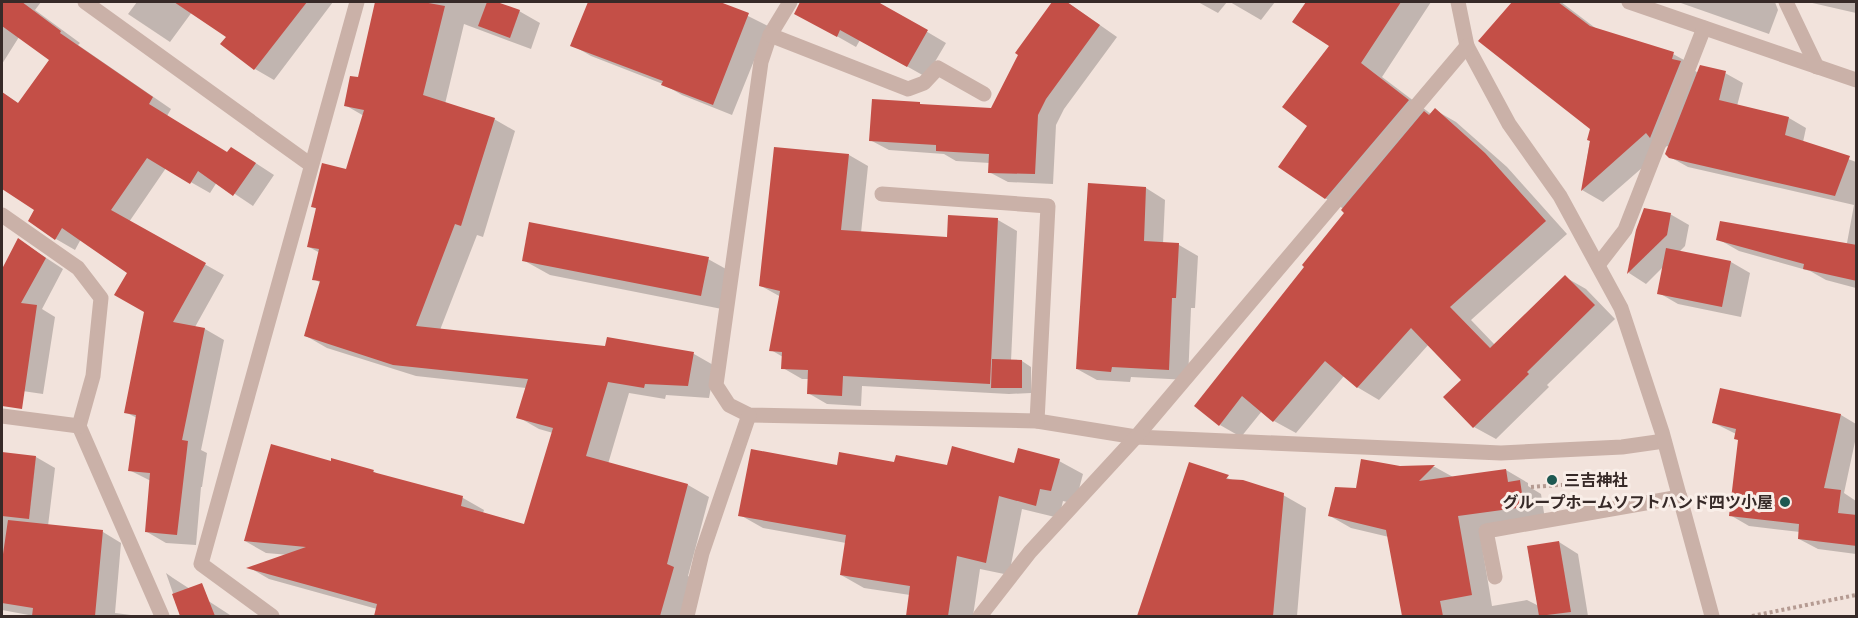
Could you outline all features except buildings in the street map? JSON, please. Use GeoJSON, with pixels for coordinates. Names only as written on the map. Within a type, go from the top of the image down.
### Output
{"type":"FeatureCollection","features":[{"type":"Feature","properties":{"kind":"street"},"geometry":{"type":"LineString","coordinates":[[85,2],[311,165]]}},
{"type":"Feature","properties":{"kind":"street"},"geometry":{"type":"LineString","coordinates":[[272,616],[201,564],[357,2]]}},
{"type":"Feature","properties":{"kind":"street"},"geometry":{"type":"LineString","coordinates":[[790,2],[770,35],[761,62],[716,385],[729,405],[749,415],[1037,421],[1136,436],[1501,453],[1622,447],[1664,441]]}},
{"type":"Feature","properties":{"kind":"street"},"geometry":{"type":"LineString","coordinates":[[1458,2],[1467,46],[1509,124],[1560,196],[1621,308],[1664,441],[1712,616]]}},
{"type":"Feature","properties":{"kind":"street"},"geometry":{"type":"LineString","coordinates":[[1629,2],[1857,80]]}},
{"type":"Feature","properties":{"kind":"street"},"geometry":{"type":"LineString","coordinates":[[1786,2],[1817,67]]}},
{"type":"Feature","properties":{"kind":"street"},"geometry":{"type":"LineString","coordinates":[[1598,265],[1625,230],[1704,28]]}},
{"type":"Feature","properties":{"kind":"street"},"geometry":{"type":"LineString","coordinates":[[770,35],[908,89],[924,83],[938,68],[984,94]]}},
{"type":"Feature","properties":{"kind":"street"},"geometry":{"type":"LineString","coordinates":[[980,616],[1030,552],[1136,436],[1467,46]]}},
{"type":"Feature","properties":{"kind":"street"},"geometry":{"type":"LineString","coordinates":[[882,194],[1048,206],[1037,421]]}},
{"type":"Feature","properties":{"kind":"street"},"geometry":{"type":"LineString","coordinates":[[2,215],[78,268],[101,298],[93,376],[79,426],[162,616]]}},
{"type":"Feature","properties":{"kind":"street"},"geometry":{"type":"LineString","coordinates":[[687,616],[702,553],[749,415]]}},
{"type":"Feature","properties":{"kind":"street"},"geometry":{"type":"LineString","coordinates":[[2,416],[79,426]]}},
{"type":"Feature","properties":{"kind":"street"},"geometry":{"type":"LineString","coordinates":[[1495,577],[1486,531],[1680,497]]}},
{"type":"Feature","properties":{"kind":"path"},"geometry":{"type":"LineString","coordinates":[[1752,616],[1857,595]]}},
{"type":"Feature","properties":{"kind":"place","name":"三吉神社"},"geometry":{"type":"Point","coordinates":[1552,480]}},
{"type":"Feature","properties":{"kind":"place","name":"グループホームソフトハンド四ツ小屋"},"geometry":{"type":"Point","coordinates":[1785,502]}}]}
